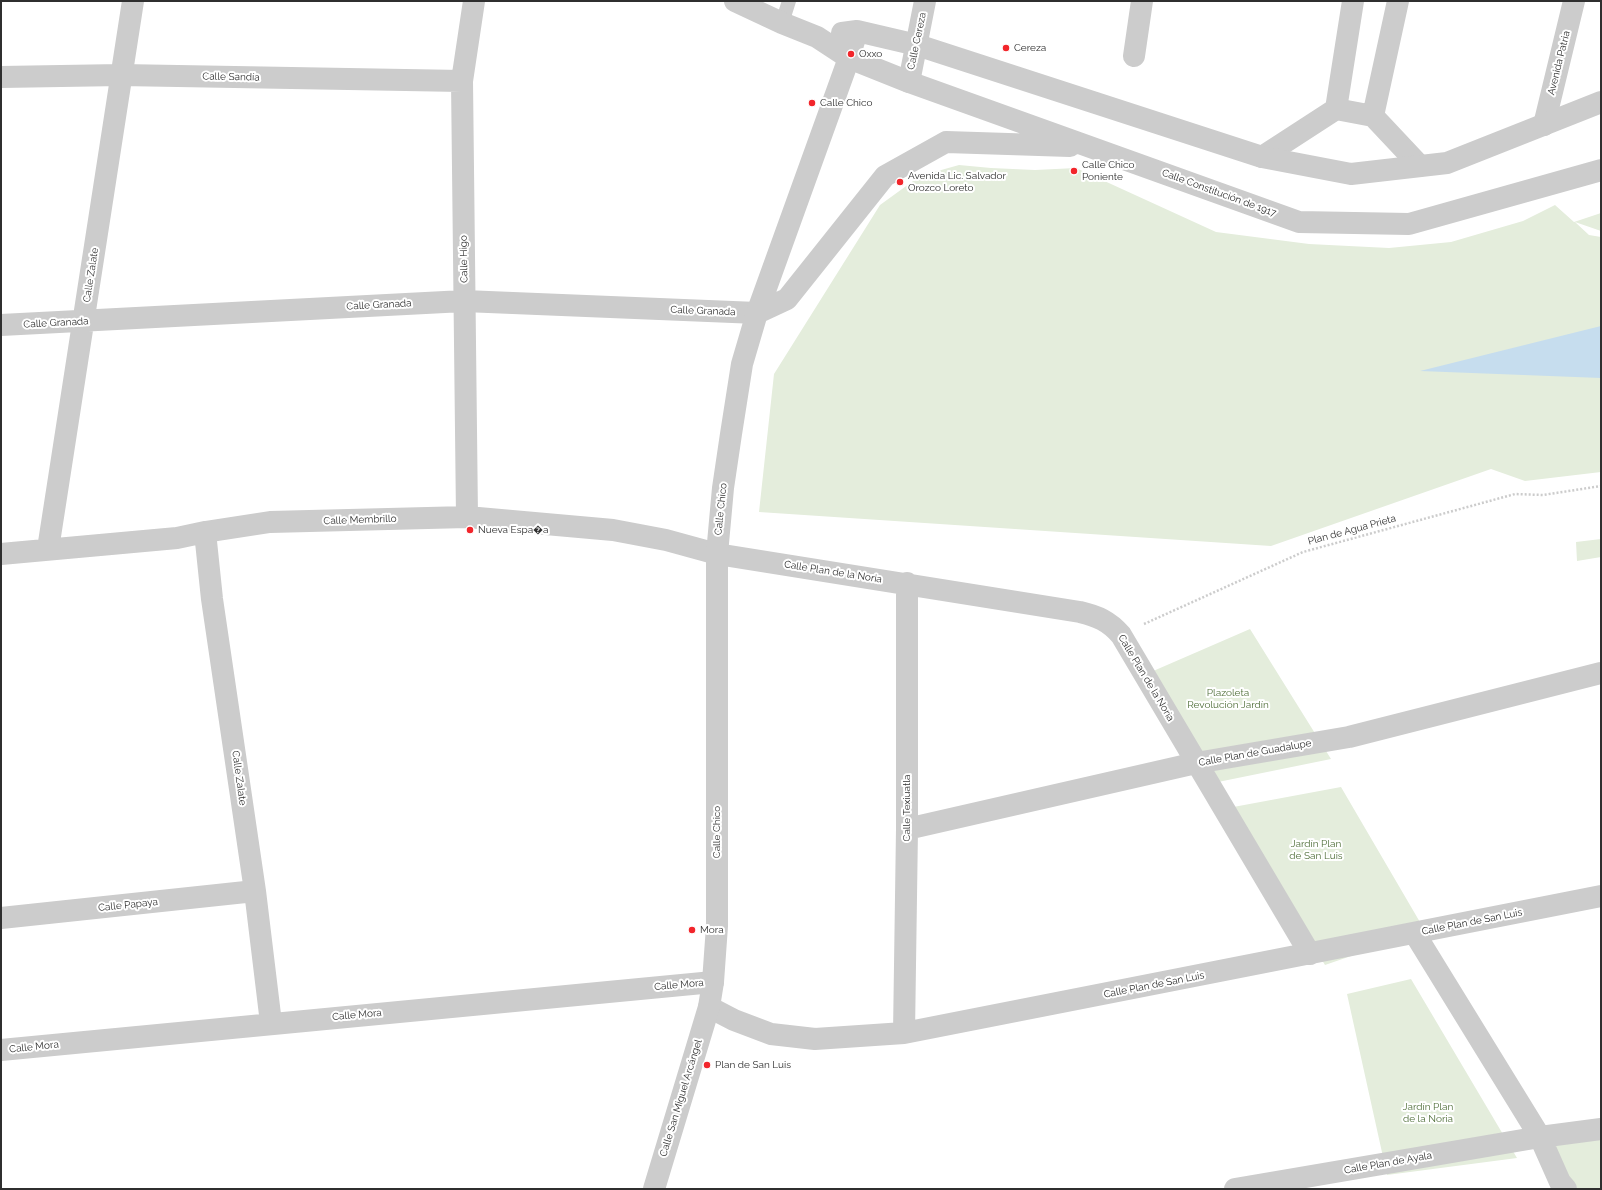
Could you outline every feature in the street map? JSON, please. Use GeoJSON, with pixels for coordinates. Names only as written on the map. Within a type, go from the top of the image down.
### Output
{"type":"FeatureCollection","features":[{"type":"Feature","properties":{"kind":"street","name":"Calle Zalate"},"geometry":{"type":"LineString","coordinates":[[48,549],[133,1]]}},
{"type":"Feature","properties":{"kind":"street","name":"Calle Higo"},"geometry":{"type":"LineString","coordinates":[[467,517],[462,81],[474,1]]}},
{"type":"Feature","properties":{"kind":"street","name":"Calle Constitución de 1917"},"geometry":{"type":"LineString","coordinates":[[735,1],[817,37],[849,58],[909,82],[1299,222],[1409,224],[1601,170]]}},
{"type":"Feature","properties":{"kind":"street","name":"Calle Cereza"},"geometry":{"type":"LineString","coordinates":[[909,82],[926,1]]}},
{"type":"Feature","properties":{"kind":"street"},"geometry":{"type":"LineString","coordinates":[[1134,56],[1142,1]]}},
{"type":"Feature","properties":{"kind":"street"},"geometry":{"type":"LineString","coordinates":[[1336,110],[1353,1]]}},
{"type":"Feature","properties":{"kind":"street"},"geometry":{"type":"LineString","coordinates":[[1373,116],[1398,1]]}},
{"type":"Feature","properties":{"kind":"street","name":"Avenida Patria"},"geometry":{"type":"LineString","coordinates":[[1544,125],[1574,1]]}},
{"type":"Feature","properties":{"kind":"street"},"geometry":{"type":"LineString","coordinates":[[817,37],[857,31],[917,44],[1262,157],[1351,174],[1447,164],[1601,102]]}},
{"type":"Feature","properties":{"kind":"street","name":"Calle Chico"},"geometry":{"type":"LineString","coordinates":[[709,1007],[713,982],[717,926],[717,554],[723,488],[742,364],[757,313],[849,58],[857,31]]}},
{"type":"Feature","properties":{"kind":"street","name":"Calle Sandía"},"geometry":{"type":"LineString","coordinates":[[1,77],[121,75],[462,81]]}},
{"type":"Feature","properties":{"kind":"street"},"geometry":{"type":"LineString","coordinates":[[1262,157],[1336,110],[1373,116],[1420,166]]}},
{"type":"Feature","properties":{"kind":"street"},"geometry":{"type":"LineString","coordinates":[[757,313],[787,299],[885,176],[946,142],[1091,147]]}},
{"type":"Feature","properties":{"kind":"street","name":"Calle Granada"},"geometry":{"type":"LineString","coordinates":[[1,326],[464,301],[757,313]]}},
{"type":"Feature","properties":{"kind":"street","name":"Calle Membrillo"},"geometry":{"type":"LineString","coordinates":[[1,554],[177,538],[270,522],[467,517],[613,530],[666,540],[717,554]]}},
{"type":"Feature","properties":{"kind":"street","name":"Calle Zalate"},"geometry":{"type":"LineString","coordinates":[[205,532],[212,599],[256,891],[272,1023]]}},
{"type":"Feature","properties":{"kind":"street","name":"Calle Plan de la Noria"},"geometry":{"type":"LineString","coordinates":[[717,554],[907,583],[1080,612],[1096,616],[1106,621],[1120,635],[1310,954]]}},
{"type":"Feature","properties":{"kind":"street","name":"Calle Texiuatla"},"geometry":{"type":"LineString","coordinates":[[904,1033],[907,829],[907,583]]}},
{"type":"Feature","properties":{"kind":"street","name":"Calle Plan de Guadalupe"},"geometry":{"type":"LineString","coordinates":[[907,829],[1196,763],[1349,737],[1601,673]]}},
{"type":"Feature","properties":{"kind":"street","name":"Calle Papaya"},"geometry":{"type":"LineString","coordinates":[[1,918],[256,891]]}},
{"type":"Feature","properties":{"kind":"street","name":"Calle Plan de San Luis"},"geometry":{"type":"LineString","coordinates":[[709,1007],[734,1020],[771,1034],[816,1039],[904,1033],[1416,934],[1601,896]]}},
{"type":"Feature","properties":{"kind":"street"},"geometry":{"type":"LineString","coordinates":[[1416,934],[1540,1137],[1560,1182],[1566,1189]]}},
{"type":"Feature","properties":{"kind":"street","name":"Calle Mora"},"geometry":{"type":"LineString","coordinates":[[1,1050],[713,982]]}},
{"type":"Feature","properties":{"kind":"street","name":"Calle San Miguel Arcángel"},"geometry":{"type":"LineString","coordinates":[[654,1189],[709,1007]]}},
{"type":"Feature","properties":{"kind":"street","name":"Calle Plan de Ayala"},"geometry":{"type":"LineString","coordinates":[[1235,1189],[1291,1184],[1540,1137],[1601,1129]]}},
{"type":"Feature","properties":{"kind":"lane"},"geometry":{"type":"LineString","coordinates":[[782,22],[789,1]]}},
{"type":"Feature","properties":{"kind":"path","name":"Plan de Agua Prieta"},"geometry":{"type":"LineString","coordinates":[[1120,635],[1303,552],[1515,494],[1543,495],[1601,486]]}},
{"type":"Feature","properties":{"kind":"green space"},"geometry":{"type":"Polygon","coordinates":[[[959,165],[1035,170],[1076,168],[1216,232],[1309,244],[1389,248],[1451,242],[1523,221],[1555,205],[1574,222],[1601,213],[1601,231],[1575,222],[1589,235],[1601,237],[1601,472],[1525,481],[1491,469],[1271,546],[759,512],[774,374],[880,205],[920,176],[959,165]]]}},
{"type":"Feature","properties":{"kind":"green space"},"geometry":{"type":"Polygon","coordinates":[[[1601,539],[1601,557],[1577,561],[1576,542],[1601,539]]]}},
{"type":"Feature","properties":{"kind":"green space","name":"Plazoleta Revolución Jardín"},"geometry":{"type":"Polygon","coordinates":[[[1250,629],[1331,759],[1218,782],[1144,675],[1250,629]]]}},
{"type":"Feature","properties":{"kind":"green space","name":"Jardín Plan de San Luis"},"geometry":{"type":"Polygon","coordinates":[[[1341,787],[1431,941],[1415,934],[1325,965],[1228,808],[1341,787]]]}},
{"type":"Feature","properties":{"kind":"green space","name":"Jardín Plan de la Noria"},"geometry":{"type":"Polygon","coordinates":[[[1411,979],[1517,1158],[1387,1175],[1347,994],[1411,979]]]}},
{"type":"Feature","properties":{"kind":"green space"},"geometry":{"type":"Polygon","coordinates":[[[1601,1134],[1601,1189],[1576,1189],[1549,1143],[1601,1134]]]}},
{"type":"Feature","properties":{"kind":"water"},"geometry":{"type":"Polygon","coordinates":[[[1601,326],[1601,378],[1420,371],[1601,326]]]}},
{"type":"Feature","properties":{"kind":"place","name":"Cereza"},"geometry":{"type":"Point","coordinates":[1006,48]}},
{"type":"Feature","properties":{"kind":"place","name":"Oxxo"},"geometry":{"type":"Point","coordinates":[851,54]}},
{"type":"Feature","properties":{"kind":"place","name":"Calle Chico"},"geometry":{"type":"Point","coordinates":[812,103]}},
{"type":"Feature","properties":{"kind":"place","name":"Calle Chico Poniente"},"geometry":{"type":"Point","coordinates":[1074,171]}},
{"type":"Feature","properties":{"kind":"place","name":"Avenida Lic. Salvador Orozco Loreto"},"geometry":{"type":"Point","coordinates":[900,182]}},
{"type":"Feature","properties":{"kind":"place","name":"Nueva Espa�a"},"geometry":{"type":"Point","coordinates":[470,530]}},
{"type":"Feature","properties":{"kind":"place","name":"Mora"},"geometry":{"type":"Point","coordinates":[692,930]}},
{"type":"Feature","properties":{"kind":"place","name":"Plan de San Luis"},"geometry":{"type":"Point","coordinates":[707,1065]}}]}
